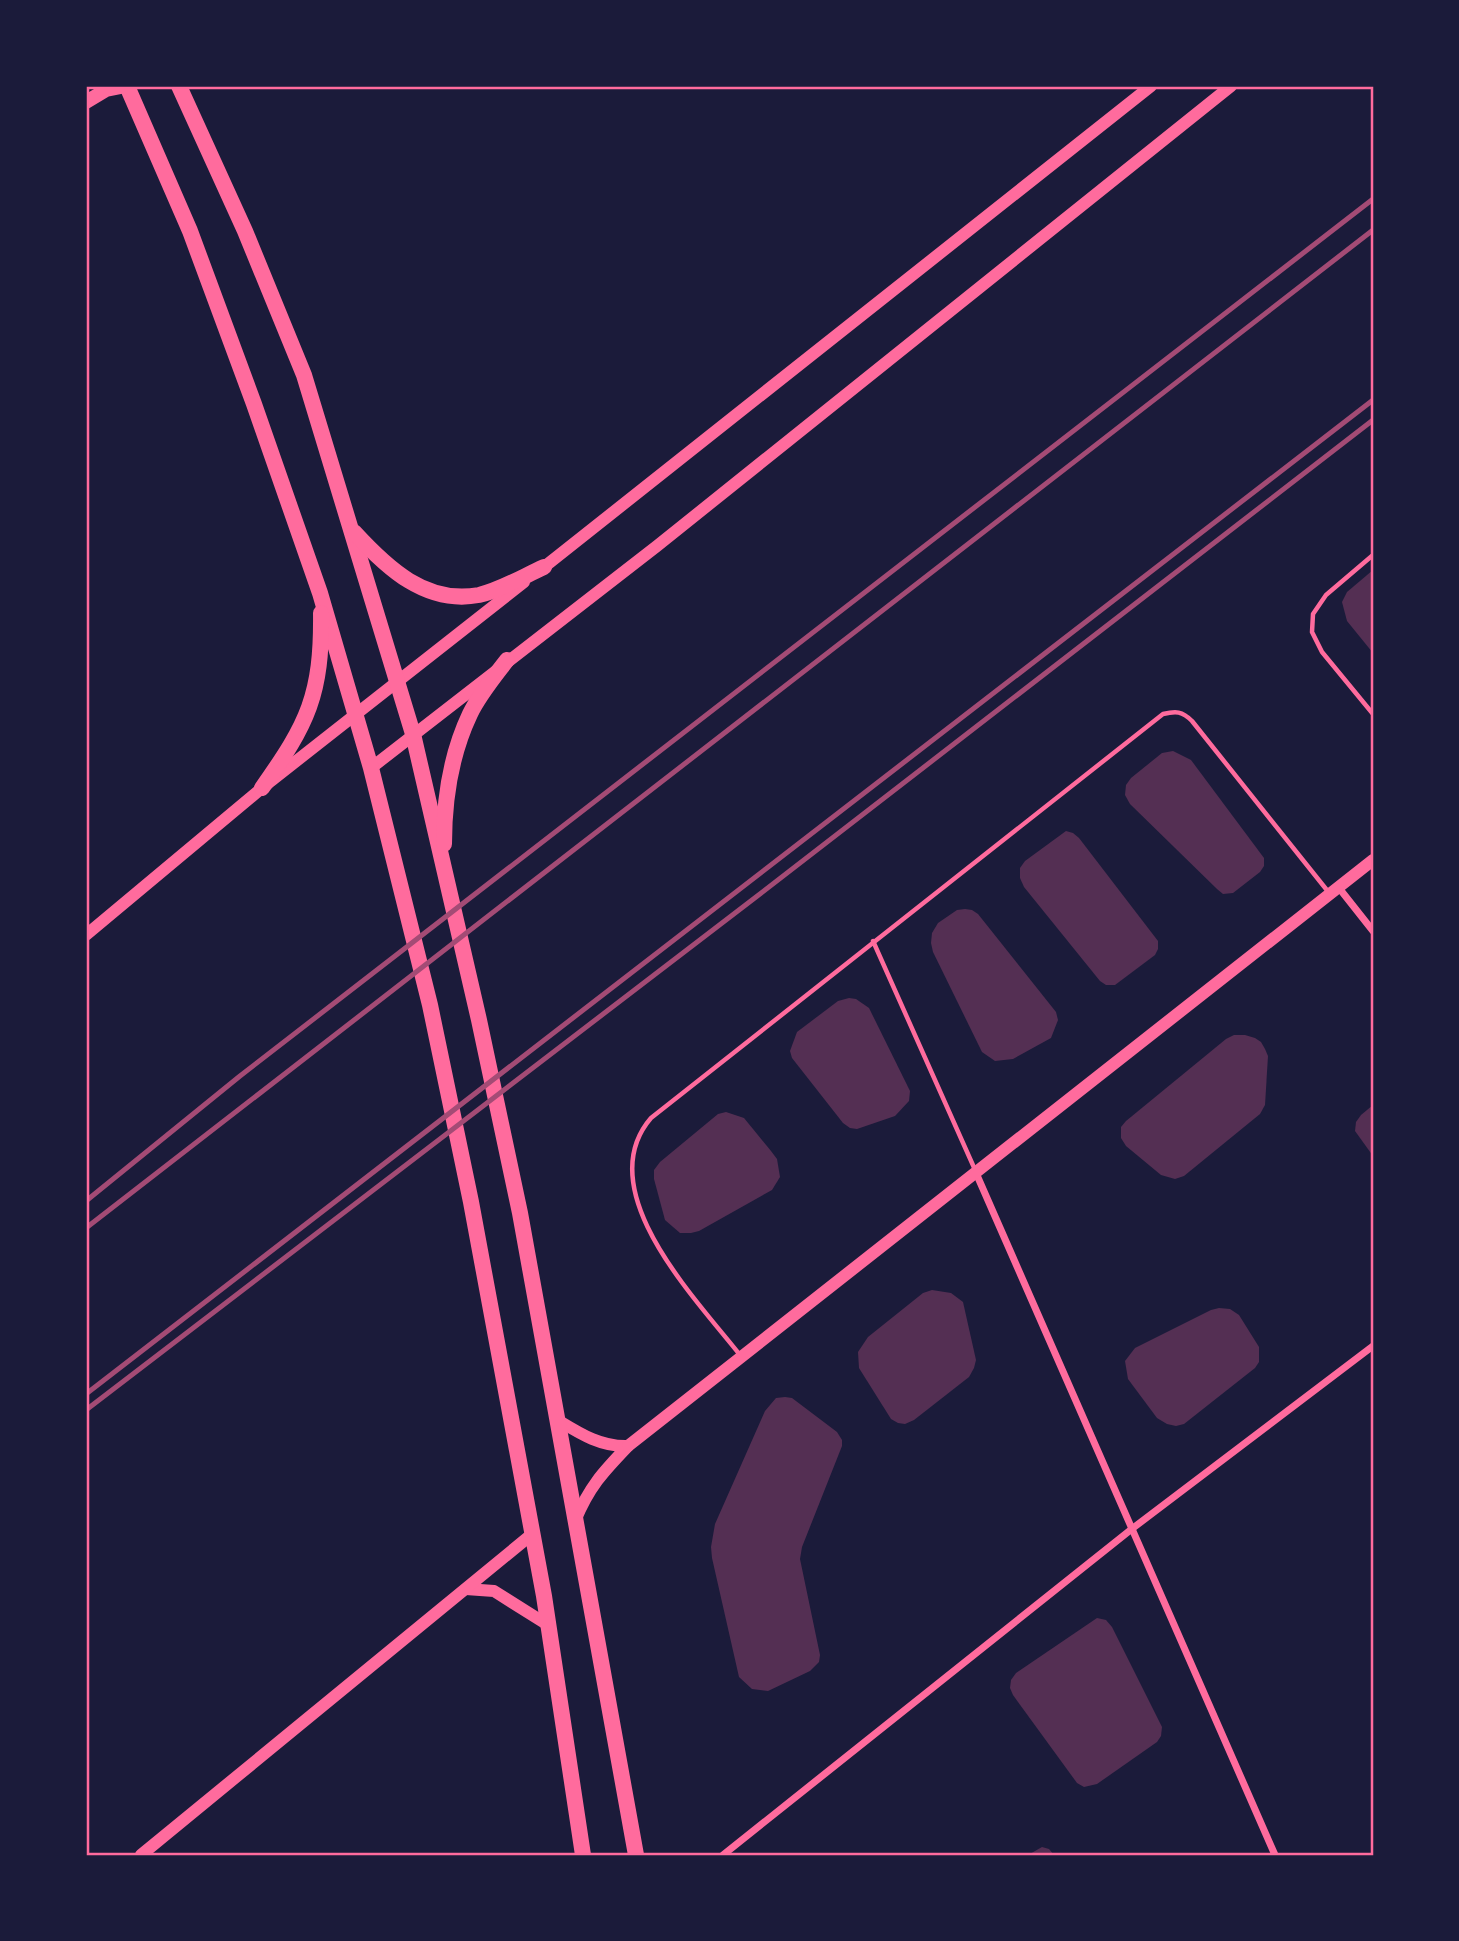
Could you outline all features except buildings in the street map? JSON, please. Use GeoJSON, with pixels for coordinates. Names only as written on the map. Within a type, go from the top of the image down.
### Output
{"type":"FeatureCollection","features":[{"type":"Feature","properties":{"kind":"main road"},"geometry":{"type":"LineString","coordinates":[[86,102],[106,90],[127,86],[190,231],[320,593],[356,713],[430,1005],[471,1202],[548,1625],[583,1855]]}},
{"type":"Feature","properties":{"kind":"main road"},"geometry":{"type":"LineString","coordinates":[[179,86],[245,231],[304,374],[399,680],[413,734],[520,1213],[636,1855]]}},
{"type":"Feature","properties":{"kind":"main road"},"geometry":{"type":"LineString","coordinates":[[351,529],[396,574],[437,594],[461,597],[482,594],[544,567]]}},
{"type":"Feature","properties":{"kind":"main road"},"geometry":{"type":"LineString","coordinates":[[262,789],[294,743],[309,712],[318,677],[320,593]]}},
{"type":"Feature","properties":{"kind":"main road"},"geometry":{"type":"LineString","coordinates":[[444,871],[447,800],[459,742],[470,714],[487,685],[507,660]]}},
{"type":"Feature","properties":{"kind":"street"},"geometry":{"type":"LineString","coordinates":[[86,935],[356,713],[1151,86]]}},
{"type":"Feature","properties":{"kind":"street"},"geometry":{"type":"LineString","coordinates":[[371,768],[657,546],[1231,86]]}},
{"type":"Feature","properties":{"kind":"street"},"geometry":{"type":"LineString","coordinates":[[575,1521],[586,1496],[597,1480],[628,1446],[1373,860]]}},
{"type":"Feature","properties":{"kind":"street"},"geometry":{"type":"LineString","coordinates":[[1334,891],[1373,931]]}},
{"type":"Feature","properties":{"kind":"street"},"geometry":{"type":"LineString","coordinates":[[976,1173],[1275,1855]]}},
{"type":"Feature","properties":{"kind":"street"},"geometry":{"type":"LineString","coordinates":[[723,1855],[1133,1528],[1373,1346]]}},
{"type":"Feature","properties":{"kind":"street"},"geometry":{"type":"LineString","coordinates":[[556,1419],[587,1437],[617,1446],[628,1446]]}},
{"type":"Feature","properties":{"kind":"street"},"geometry":{"type":"LineString","coordinates":[[141,1855],[531,1535]]}},
{"type":"Feature","properties":{"kind":"street"},"geometry":{"type":"LineString","coordinates":[[466,1589],[494,1591],[548,1625]]}},
{"type":"Feature","properties":{"kind":"lane"},"geometry":{"type":"LineString","coordinates":[[1373,555],[1326,595],[1313,614],[1312,632],[1322,652],[1373,714]]}},
{"type":"Feature","properties":{"kind":"lane"},"geometry":{"type":"LineString","coordinates":[[741,1357],[666,1261],[650,1236],[640,1212],[635,1186],[633,1147],[640,1131],[651,1118],[873,941],[1163,714],[1174,711],[1184,713],[1192,720],[1334,891]]}},
{"type":"Feature","properties":{"kind":"lane"},"geometry":{"type":"LineString","coordinates":[[873,941],[976,1173]]}},
{"type":"Feature","properties":{"kind":"railway"},"geometry":{"type":"LineString","coordinates":[[86,1201],[240,1076],[1373,199]]}},
{"type":"Feature","properties":{"kind":"railway"},"geometry":{"type":"LineString","coordinates":[[86,1228],[1373,230]]}},
{"type":"Feature","properties":{"kind":"railway"},"geometry":{"type":"LineString","coordinates":[[86,1394],[1373,400]]}},
{"type":"Feature","properties":{"kind":"railway"},"geometry":{"type":"LineString","coordinates":[[86,1410],[1373,420]]}}]}
